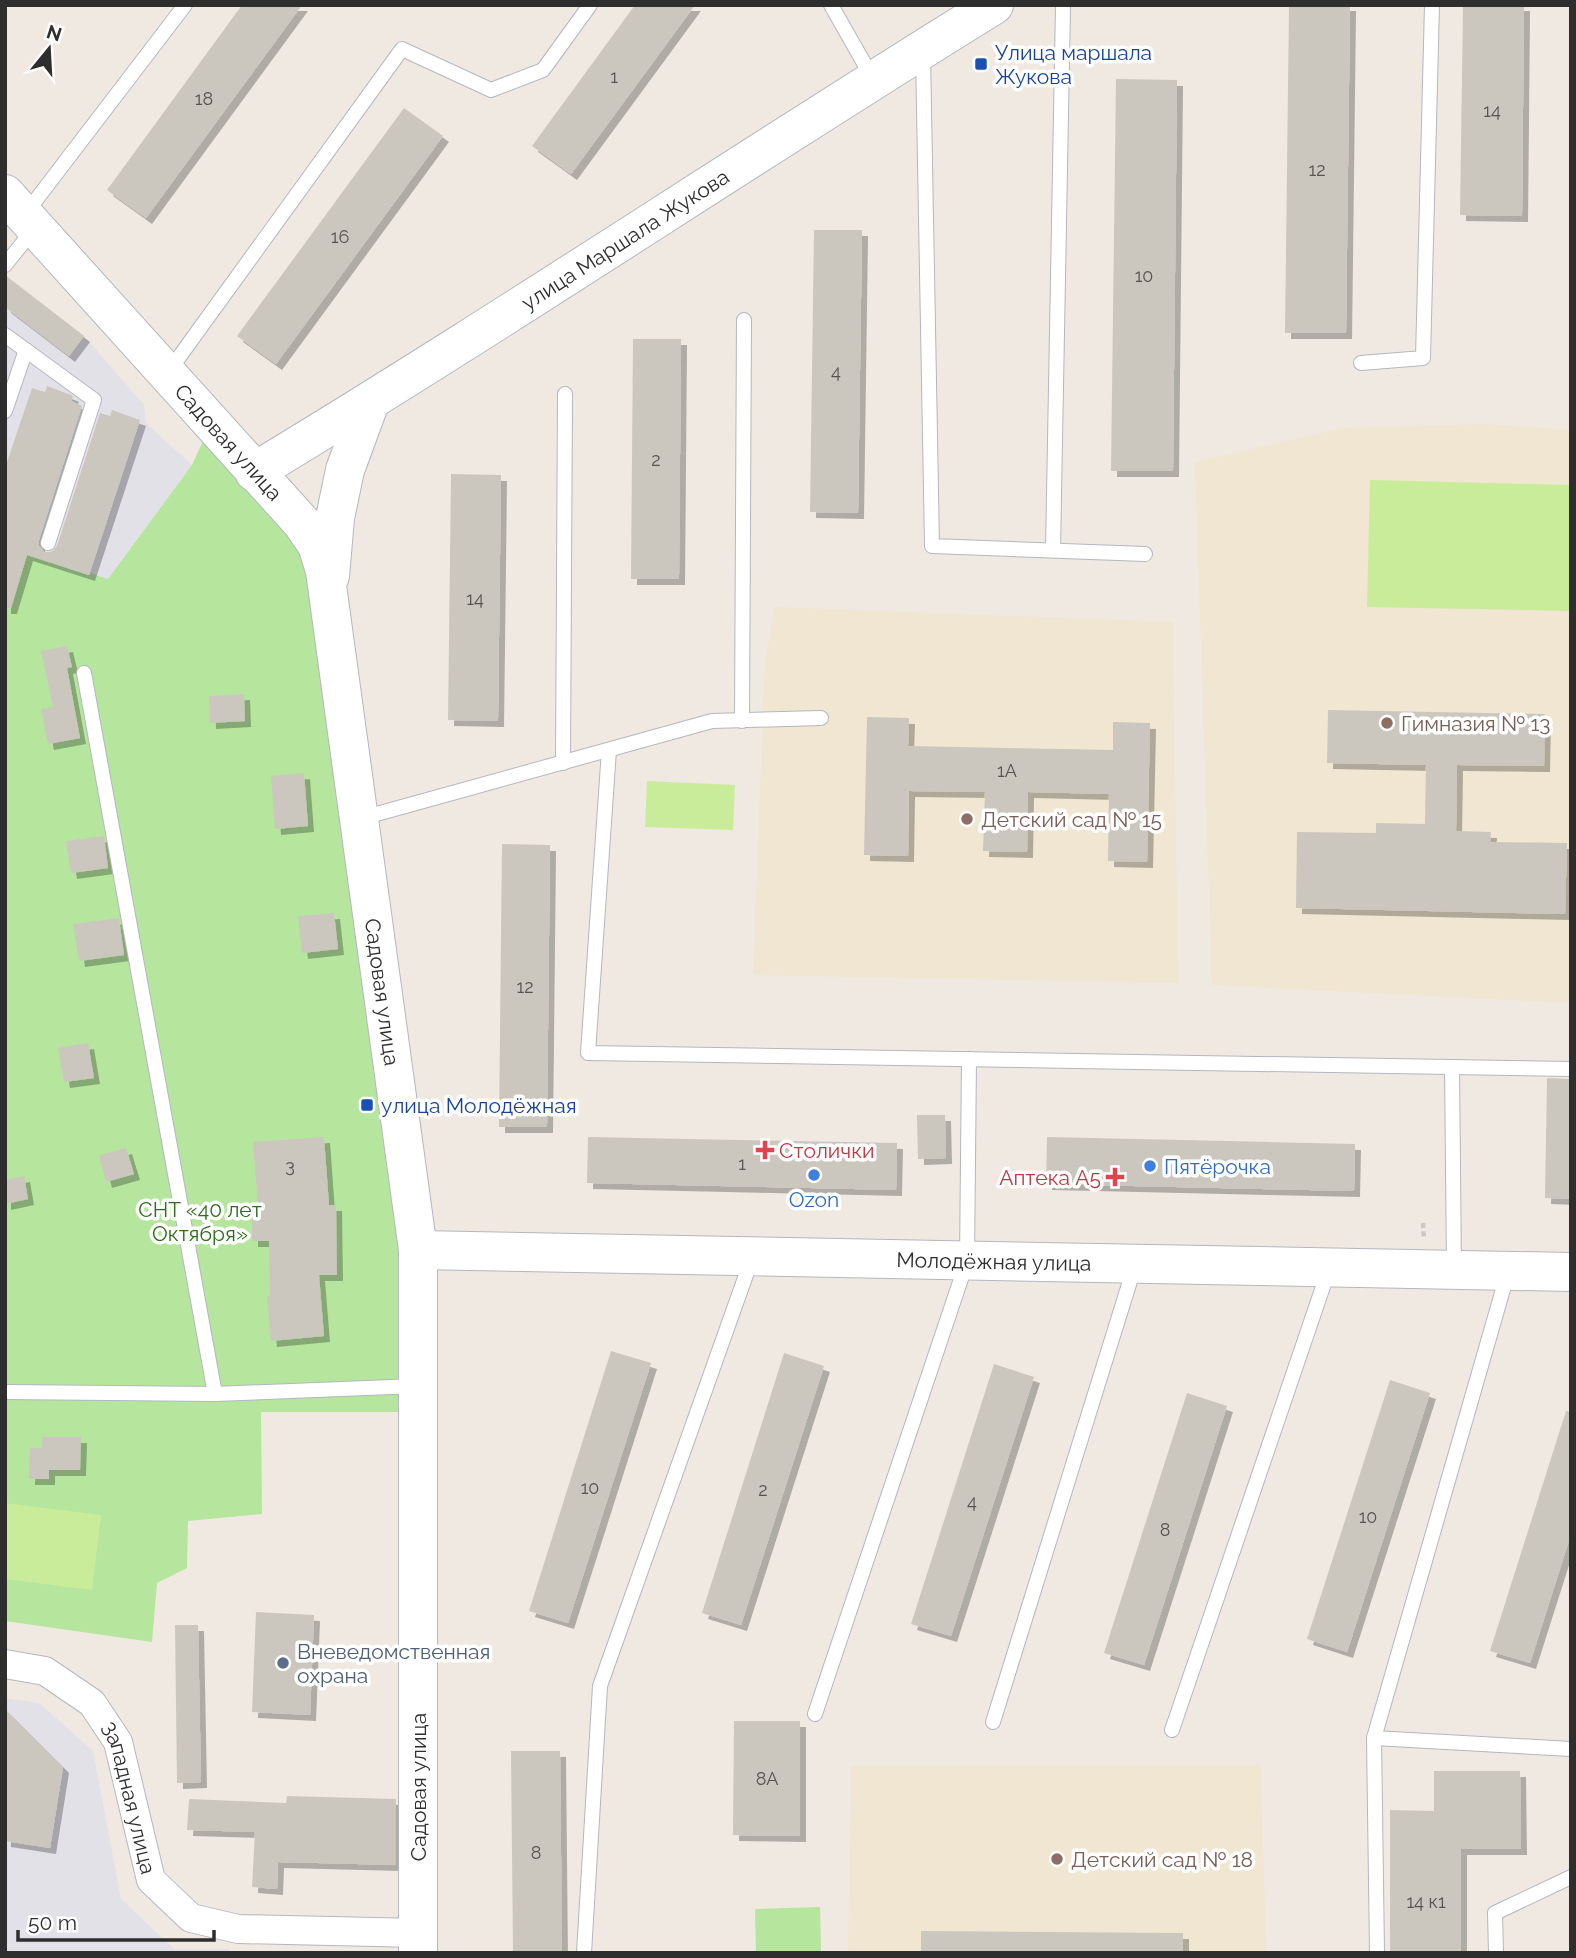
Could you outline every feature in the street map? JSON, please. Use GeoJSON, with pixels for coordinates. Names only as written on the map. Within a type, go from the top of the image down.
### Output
{"type":"FeatureCollection","features":[{"type":"Feature","properties":{"kind":"street","name":"улица Маршала Жукова"},"geometry":{"type":"LineString","coordinates":[[254,472],[370,402],[873,79],[994,5]]}},
{"type":"Feature","properties":{"kind":"street","name":"Садовая улица"},"geometry":{"type":"LineString","coordinates":[[21,213],[302,523],[317,545],[326,571],[418,1251],[418,1943]]}},
{"type":"Feature","properties":{"kind":"street"},"geometry":{"type":"LineString","coordinates":[[328,591],[335,518],[345,470],[370,402]]}},
{"type":"Feature","properties":{"kind":"street","name":"Молодёжная улица"},"geometry":{"type":"LineString","coordinates":[[418,1251],[1571,1272]]}},
{"type":"Feature","properties":{"kind":"street","name":"Западная улица"},"geometry":{"type":"LineString","coordinates":[[5,1664],[45,1671],[92,1703],[118,1742],[151,1880],[191,1918],[238,1929],[418,1943]]}},
{"type":"Feature","properties":{"kind":"lane"},"geometry":{"type":"LineString","coordinates":[[5,265],[21,213],[185,5]]}},
{"type":"Feature","properties":{"kind":"lane"},"geometry":{"type":"LineString","coordinates":[[166,375],[402,49],[491,90],[543,71],[590,5]]}},
{"type":"Feature","properties":{"kind":"lane"},"geometry":{"type":"LineString","coordinates":[[831,5],[873,79]]}},
{"type":"Feature","properties":{"kind":"lane"},"geometry":{"type":"LineString","coordinates":[[1053,550],[1063,5]]}},
{"type":"Feature","properties":{"kind":"lane"},"geometry":{"type":"LineString","coordinates":[[1361,363],[1423,358],[1432,5]]}},
{"type":"Feature","properties":{"kind":"lane"},"geometry":{"type":"LineString","coordinates":[[923,48],[932,546],[1144,554]]}},
{"type":"Feature","properties":{"kind":"lane"},"geometry":{"type":"LineString","coordinates":[[742,720],[744,320]]}},
{"type":"Feature","properties":{"kind":"lane"},"geometry":{"type":"LineString","coordinates":[[5,335],[94,400],[48,543]]}},
{"type":"Feature","properties":{"kind":"lane"},"geometry":{"type":"LineString","coordinates":[[5,411],[26,350]]}},
{"type":"Feature","properties":{"kind":"lane"},"geometry":{"type":"LineString","coordinates":[[563,763],[565,394]]}},
{"type":"Feature","properties":{"kind":"lane"},"geometry":{"type":"LineString","coordinates":[[84,673],[215,1394]]}},
{"type":"Feature","properties":{"kind":"lane"},"geometry":{"type":"LineString","coordinates":[[360,819],[712,721],[821,718]]}},
{"type":"Feature","properties":{"kind":"lane"},"geometry":{"type":"LineString","coordinates":[[609,750],[588,1053],[1571,1069]]}},
{"type":"Feature","properties":{"kind":"lane"},"geometry":{"type":"LineString","coordinates":[[815,1714],[967,1261],[969,1059]]}},
{"type":"Feature","properties":{"kind":"lane"},"geometry":{"type":"LineString","coordinates":[[1452,1067],[1454,1269]]}},
{"type":"Feature","properties":{"kind":"lane"},"geometry":{"type":"LineString","coordinates":[[584,1953],[600,1686],[752,1257]]}},
{"type":"Feature","properties":{"kind":"lane"},"geometry":{"type":"LineString","coordinates":[[993,1721],[1135,1264]]}},
{"type":"Feature","properties":{"kind":"lane"},"geometry":{"type":"LineString","coordinates":[[1172,1730],[1330,1267]]}},
{"type":"Feature","properties":{"kind":"lane"},"geometry":{"type":"LineString","coordinates":[[1377,1953],[1374,1738],[1508,1271]]}},
{"type":"Feature","properties":{"kind":"lane"},"geometry":{"type":"LineString","coordinates":[[5,1392],[215,1394],[419,1386]]}},
{"type":"Feature","properties":{"kind":"lane"},"geometry":{"type":"LineString","coordinates":[[1374,1738],[1571,1749]]}},
{"type":"Feature","properties":{"kind":"lane"},"geometry":{"type":"LineString","coordinates":[[1496,1953],[1495,1913],[1571,1877]]}},
{"type":"Feature","properties":{"kind":"shaded area"},"geometry":{"type":"Polygon","coordinates":[[[5,275],[84,336],[144,405],[146,423],[192,465],[108,579],[5,546],[5,275]]]}},
{"type":"Feature","properties":{"kind":"shaded area","name":"Гимназия № 13"},"geometry":{"type":"Polygon","coordinates":[[[1485,424],[1571,430],[1571,1003],[1212,985],[1195,462],[1343,428],[1485,424]]]}},
{"type":"Feature","properties":{"kind":"shaded area","name":"Детский сад № 15"},"geometry":{"type":"Polygon","coordinates":[[[775,607],[1173,622],[1178,983],[753,975],[765,663],[775,607]]]}},
{"type":"Feature","properties":{"kind":"shaded area"},"geometry":{"type":"Polygon","coordinates":[[[5,1698],[39,1703],[93,1751],[121,1899],[174,1949],[229,1949],[229,1953],[5,1953],[5,1698]]]}},
{"type":"Feature","properties":{"kind":"shaded area","name":"Детский сад № 18"},"geometry":{"type":"Polygon","coordinates":[[[1261,1765],[1266,1953],[848,1953],[851,1766],[1261,1765]]]}},
{"type":"Feature","properties":{"kind":"green space","name":"СНТ «40 лет Октября»"},"geometry":{"type":"Polygon","coordinates":[[[204,439],[307,552],[401,1254],[409,1412],[261,1412],[262,1514],[188,1521],[187,1568],[157,1583],[152,1642],[5,1621],[5,546],[108,579],[192,465],[204,439]]]}},
{"type":"Feature","properties":{"kind":"green space"},"geometry":{"type":"Polygon","coordinates":[[[1370,480],[1571,485],[1571,611],[1367,607],[1370,480]]]}},
{"type":"Feature","properties":{"kind":"green space"},"geometry":{"type":"Polygon","coordinates":[[[647,781],[735,785],[733,830],[645,827],[647,781]]]}},
{"type":"Feature","properties":{"kind":"green space"},"geometry":{"type":"Polygon","coordinates":[[[5,1503],[101,1515],[92,1590],[5,1579],[5,1503]]]}},
{"type":"Feature","properties":{"kind":"green space"},"geometry":{"type":"Polygon","coordinates":[[[820,1907],[821,1953],[756,1953],[755,1909],[820,1907]]]}},
{"type":"Feature","properties":{"kind":"building"},"geometry":{"type":"Polygon","coordinates":[[[242,5],[302,5],[146,218],[107,190],[242,5]]]}},
{"type":"Feature","properties":{"kind":"building"},"geometry":{"type":"Polygon","coordinates":[[[635,5],[695,5],[571,174],[532,146],[635,5]]]}},
{"type":"Feature","properties":{"kind":"building"},"geometry":{"type":"Polygon","coordinates":[[[1289,5],[1350,5],[1346,333],[1285,333],[1289,5]]]}},
{"type":"Feature","properties":{"kind":"building"},"geometry":{"type":"Polygon","coordinates":[[[1463,5],[1524,5],[1522,216],[1460,215],[1463,5]]]}},
{"type":"Feature","properties":{"kind":"building"},"geometry":{"type":"Polygon","coordinates":[[[1116,79],[1177,80],[1173,471],[1111,471],[1116,79]]]}},
{"type":"Feature","properties":{"kind":"building"},"geometry":{"type":"Polygon","coordinates":[[[404,108],[443,136],[276,364],[237,336],[404,108]]]}},
{"type":"Feature","properties":{"kind":"building"},"geometry":{"type":"Polygon","coordinates":[[[814,230],[862,230],[858,513],[810,512],[814,230]]]}},
{"type":"Feature","properties":{"kind":"building"},"geometry":{"type":"Polygon","coordinates":[[[5,275],[84,336],[69,356],[5,307],[5,275]]]}},
{"type":"Feature","properties":{"kind":"building"},"geometry":{"type":"Polygon","coordinates":[[[633,339],[681,339],[679,579],[631,579],[633,339]]]}},
{"type":"Feature","properties":{"kind":"building"},"geometry":{"type":"Polygon","coordinates":[[[47,386],[73,396],[71,401],[82,406],[39,540],[39,546],[44,552],[51,552],[57,546],[100,413],[110,416],[112,410],[140,420],[89,575],[27,555],[11,608],[5,608],[5,468],[32,388],[45,392],[47,386]]]}},
{"type":"Feature","properties":{"kind":"building"},"geometry":{"type":"Polygon","coordinates":[[[451,474],[501,475],[498,721],[448,720],[451,474]]]}},
{"type":"Feature","properties":{"kind":"building"},"geometry":{"type":"Polygon","coordinates":[[[67,646],[72,667],[67,668],[80,738],[48,744],[41,709],[53,707],[41,651],[67,646]]]}},
{"type":"Feature","properties":{"kind":"building"},"geometry":{"type":"Polygon","coordinates":[[[244,694],[245,721],[210,723],[209,696],[244,694]]]}},
{"type":"Feature","properties":{"kind":"building"},"geometry":{"type":"Polygon","coordinates":[[[1328,710],[1545,714],[1544,766],[1457,765],[1456,831],[1491,832],[1490,842],[1567,843],[1565,914],[1296,908],[1297,832],[1376,833],[1376,823],[1425,824],[1426,765],[1327,763],[1328,710]]]}},
{"type":"Feature","properties":{"kind":"building"},"geometry":{"type":"Polygon","coordinates":[[[867,717],[909,718],[908,746],[1113,750],[1113,722],[1150,723],[1147,862],[1108,861],[1109,794],[1028,792],[1027,852],[983,851],[985,792],[909,791],[908,856],[864,855],[867,717]]]}},
{"type":"Feature","properties":{"kind":"building"},"geometry":{"type":"Polygon","coordinates":[[[304,773],[308,826],[275,829],[271,776],[304,773]]]}},
{"type":"Feature","properties":{"kind":"building"},"geometry":{"type":"Polygon","coordinates":[[[104,836],[108,868],[71,873],[66,841],[104,836]]]}},
{"type":"Feature","properties":{"kind":"building"},"geometry":{"type":"Polygon","coordinates":[[[502,844],[550,845],[547,1127],[499,1127],[502,844]]]}},
{"type":"Feature","properties":{"kind":"building"},"geometry":{"type":"Polygon","coordinates":[[[334,913],[338,949],[302,953],[298,916],[334,913]]]}},
{"type":"Feature","properties":{"kind":"building"},"geometry":{"type":"Polygon","coordinates":[[[119,918],[124,955],[79,961],[73,924],[119,918]]]}},
{"type":"Feature","properties":{"kind":"building"},"geometry":{"type":"Polygon","coordinates":[[[88,1043],[94,1078],[64,1082],[58,1048],[88,1043]]]}},
{"type":"Feature","properties":{"kind":"building"},"geometry":{"type":"Polygon","coordinates":[[[1547,1078],[1571,1079],[1571,1199],[1545,1198],[1547,1078]]]}},
{"type":"Feature","properties":{"kind":"building"},"geometry":{"type":"Polygon","coordinates":[[[917,1115],[945,1115],[946,1158],[918,1159],[917,1115]]]}},
{"type":"Feature","properties":{"kind":"building"},"geometry":{"type":"Polygon","coordinates":[[[324,1137],[329,1205],[336,1205],[337,1275],[319,1275],[324,1336],[271,1341],[267,1296],[270,1296],[269,1241],[252,1241],[252,1206],[258,1206],[253,1142],[324,1137]]]}},
{"type":"Feature","properties":{"kind":"building"},"geometry":{"type":"Polygon","coordinates":[[[588,1137],[897,1143],[896,1190],[587,1183],[588,1137]]]}},
{"type":"Feature","properties":{"kind":"building"},"geometry":{"type":"Polygon","coordinates":[[[1047,1137],[1355,1144],[1354,1191],[1046,1184],[1047,1137]]]}},
{"type":"Feature","properties":{"kind":"building"},"geometry":{"type":"Polygon","coordinates":[[[126,1148],[134,1174],[106,1182],[99,1155],[126,1148]]]}},
{"type":"Feature","properties":{"kind":"building"},"geometry":{"type":"Polygon","coordinates":[[[24,1176],[28,1199],[5,1204],[5,1180],[24,1176]]]}},
{"type":"Feature","properties":{"kind":"building"},"geometry":{"type":"Polygon","coordinates":[[[611,1351],[651,1363],[568,1623],[529,1611],[611,1351]]]}},
{"type":"Feature","properties":{"kind":"building"},"geometry":{"type":"Polygon","coordinates":[[[784,1353],[824,1366],[741,1625],[702,1613],[784,1353]]]}},
{"type":"Feature","properties":{"kind":"building"},"geometry":{"type":"Polygon","coordinates":[[[994,1364],[1034,1377],[951,1636],[911,1624],[994,1364]]]}},
{"type":"Feature","properties":{"kind":"building"},"geometry":{"type":"Polygon","coordinates":[[[1390,1380],[1430,1393],[1347,1652],[1307,1639],[1390,1380]]]}},
{"type":"Feature","properties":{"kind":"building"},"geometry":{"type":"Polygon","coordinates":[[[1187,1393],[1227,1406],[1144,1665],[1104,1653],[1187,1393]]]}},
{"type":"Feature","properties":{"kind":"building"},"geometry":{"type":"Polygon","coordinates":[[[1566,1411],[1571,1412],[1571,1534],[1530,1663],[1490,1651],[1566,1411]]]}},
{"type":"Feature","properties":{"kind":"building"},"geometry":{"type":"Polygon","coordinates":[[[42,1437],[81,1437],[80,1470],[49,1470],[49,1479],[29,1479],[30,1448],[42,1448],[42,1437]]]}},
{"type":"Feature","properties":{"kind":"building","name":"Вневедомственная охрана"},"geometry":{"type":"Polygon","coordinates":[[[256,1612],[314,1615],[310,1715],[252,1712],[256,1612]]]}},
{"type":"Feature","properties":{"kind":"building"},"geometry":{"type":"Polygon","coordinates":[[[175,1625],[198,1625],[201,1782],[177,1783],[175,1625]]]}},
{"type":"Feature","properties":{"kind":"building"},"geometry":{"type":"Polygon","coordinates":[[[5,1709],[63,1767],[50,1848],[5,1841],[5,1709]]]}},
{"type":"Feature","properties":{"kind":"building"},"geometry":{"type":"Polygon","coordinates":[[[734,1721],[800,1721],[800,1836],[733,1835],[734,1721]]]}},
{"type":"Feature","properties":{"kind":"building"},"geometry":{"type":"Polygon","coordinates":[[[511,1751],[560,1751],[562,1953],[513,1953],[511,1751]]]}},
{"type":"Feature","properties":{"kind":"building"},"geometry":{"type":"Polygon","coordinates":[[[1434,1771],[1520,1771],[1521,1849],[1461,1849],[1461,1953],[1390,1953],[1390,1810],[1434,1811],[1434,1771]]]}},
{"type":"Feature","properties":{"kind":"building"},"geometry":{"type":"Polygon","coordinates":[[[287,1796],[396,1799],[396,1865],[278,1862],[277,1889],[252,1887],[255,1832],[187,1830],[189,1799],[286,1803],[287,1796]]]}},
{"type":"Feature","properties":{"kind":"building"},"geometry":{"type":"Polygon","coordinates":[[[921,1931],[1183,1933],[1183,1953],[921,1953],[921,1931]]]}},
{"type":"Feature","properties":{"kind":"place","name":"Улица маршала Жукова"},"geometry":{"type":"Point","coordinates":[981,64]}},
{"type":"Feature","properties":{"kind":"place","name":"Гимназия № 13"},"geometry":{"type":"Point","coordinates":[1387,723]}},
{"type":"Feature","properties":{"kind":"place","name":"Детский сад № 15"},"geometry":{"type":"Point","coordinates":[967,819]}},
{"type":"Feature","properties":{"kind":"place","name":"улица Молодёжная"},"geometry":{"type":"Point","coordinates":[367,1105]}},
{"type":"Feature","properties":{"kind":"place","name":"Столички"},"geometry":{"type":"Point","coordinates":[765,1150]}},
{"type":"Feature","properties":{"kind":"place","name":"Пятёрочка"},"geometry":{"type":"Point","coordinates":[1150,1166]}},
{"type":"Feature","properties":{"kind":"place","name":"Ozon"},"geometry":{"type":"Point","coordinates":[814,1175]}},
{"type":"Feature","properties":{"kind":"place","name":"Аптека A5"},"geometry":{"type":"Point","coordinates":[1115,1177]}},
{"type":"Feature","properties":{"kind":"place","name":"Вневедомственная охрана"},"geometry":{"type":"Point","coordinates":[283,1663]}},
{"type":"Feature","properties":{"kind":"place","name":"Детский сад № 18"},"geometry":{"type":"Point","coordinates":[1057,1859]}}]}
